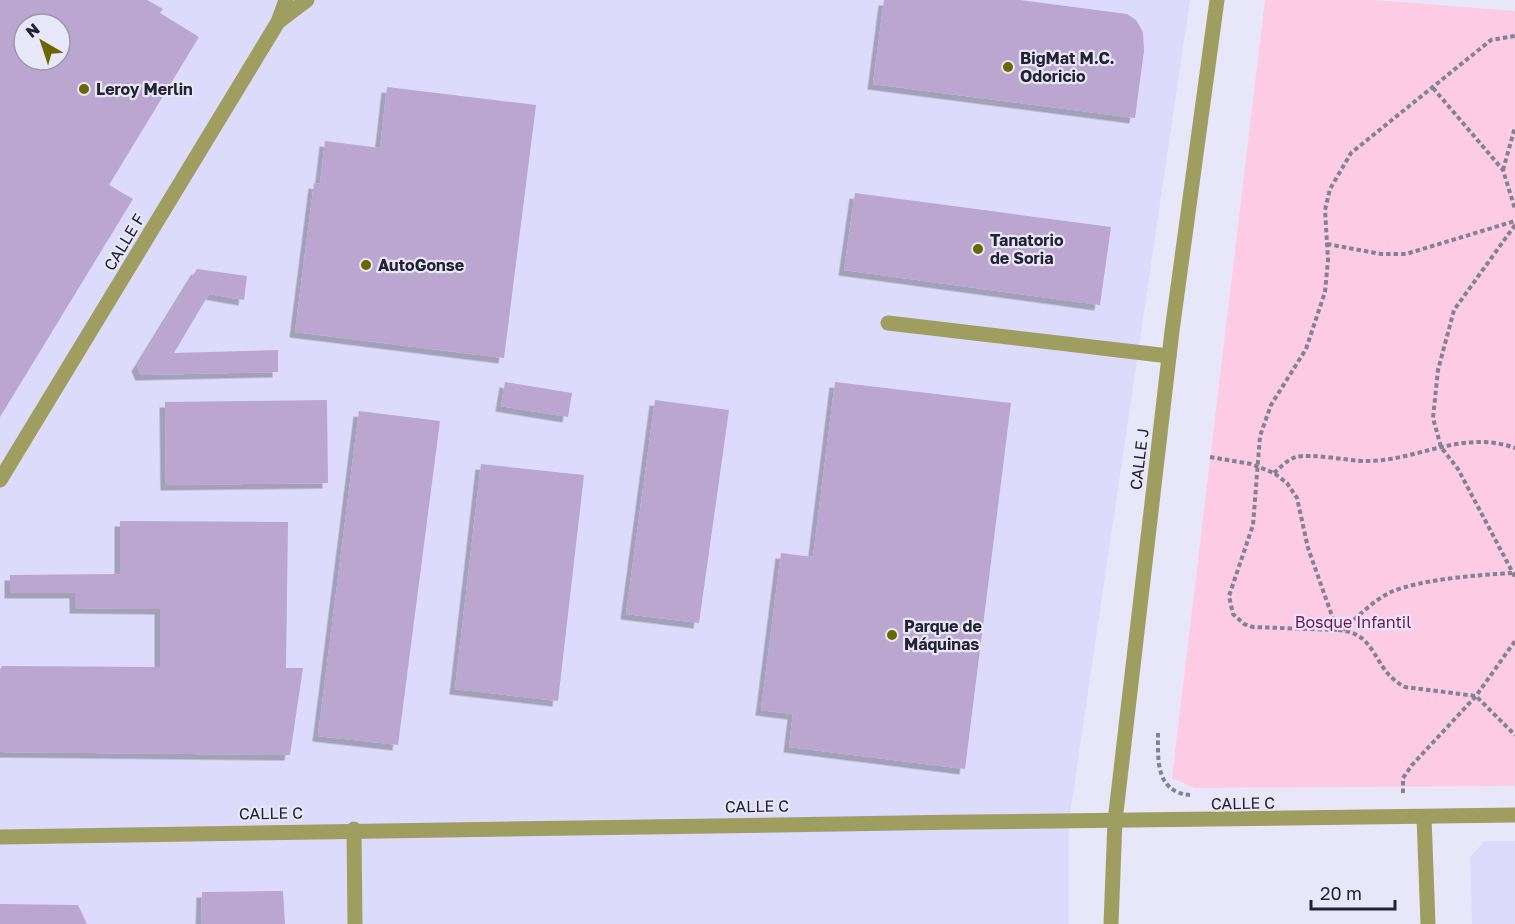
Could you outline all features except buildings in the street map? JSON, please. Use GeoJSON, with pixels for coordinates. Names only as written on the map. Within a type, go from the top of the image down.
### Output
{"type":"FeatureCollection","features":[{"type":"Feature","properties":{"kind":"street","name":"CALLE F"},"geometry":{"type":"LineString","coordinates":[[0,480],[278,22],[286,0]]}},
{"type":"Feature","properties":{"kind":"street","name":"CALLE F"},"geometry":{"type":"LineString","coordinates":[[278,22],[308,0]]}},
{"type":"Feature","properties":{"kind":"street","name":"CALLE J"},"geometry":{"type":"LineString","coordinates":[[1111,924],[1114,821],[1169,356],[1217,0]]}},
{"type":"Feature","properties":{"kind":"street"},"geometry":{"type":"LineString","coordinates":[[888,323],[1169,356]]}},
{"type":"Feature","properties":{"kind":"street","name":"CALLE C"},"geometry":{"type":"LineString","coordinates":[[0,837],[354,829],[1515,815]]}},
{"type":"Feature","properties":{"kind":"street"},"geometry":{"type":"LineString","coordinates":[[1424,817],[1428,924]]}},
{"type":"Feature","properties":{"kind":"street"},"geometry":{"type":"LineString","coordinates":[[354,829],[354,924]]}},
{"type":"Feature","properties":{"kind":"path"},"geometry":{"type":"LineString","coordinates":[[1515,36],[1506,35],[1491,40],[1351,153],[1330,189],[1325,210],[1327,244],[1325,292],[1316,326],[1306,348],[1271,405],[1260,436],[1253,525],[1228,596],[1233,614],[1244,624],[1253,627],[1343,630],[1359,634],[1384,671],[1395,682],[1405,687],[1476,696],[1515,735]]}},
{"type":"Feature","properties":{"kind":"path"},"geometry":{"type":"LineString","coordinates":[[1432,88],[1503,170],[1515,210]]}},
{"type":"Feature","properties":{"kind":"path"},"geometry":{"type":"LineString","coordinates":[[1503,170],[1515,127]]}},
{"type":"Feature","properties":{"kind":"path"},"geometry":{"type":"LineString","coordinates":[[1327,244],[1381,254],[1406,254],[1515,223]]}},
{"type":"Feature","properties":{"kind":"path"},"geometry":{"type":"LineString","coordinates":[[1343,630],[1390,593],[1458,578],[1514,575],[1458,470],[1441,447],[1433,418],[1438,370],[1454,310],[1515,223]]}},
{"type":"Feature","properties":{"kind":"path"},"geometry":{"type":"LineString","coordinates":[[1274,473],[1296,457],[1368,461],[1458,442],[1502,444],[1515,448]]}},
{"type":"Feature","properties":{"kind":"path"},"geometry":{"type":"LineString","coordinates":[[1210,457],[1259,467],[1274,473],[1287,483],[1297,498],[1313,563],[1337,630]]}},
{"type":"Feature","properties":{"kind":"path"},"geometry":{"type":"LineString","coordinates":[[1403,793],[1403,778],[1412,765],[1476,696],[1515,641]]}},
{"type":"Feature","properties":{"kind":"path"},"geometry":{"type":"LineString","coordinates":[[1158,733],[1158,768],[1162,779],[1173,789],[1186,795],[1198,795]]}},
{"type":"Feature","properties":{"kind":"path"},"geometry":{"type":"LineString","coordinates":[[1391,793],[1414,793]]}},
{"type":"Feature","properties":{"kind":"shaded area"},"geometry":{"type":"Polygon","coordinates":[[[0,0],[1190,0],[1069,821],[1069,924],[0,924],[0,0]]]}},
{"type":"Feature","properties":{"kind":"shaded area"},"geometry":{"type":"Polygon","coordinates":[[[1485,841],[1515,841],[1515,924],[1472,924],[1470,857],[1485,841]]]}},
{"type":"Feature","properties":{"kind":"green space","name":"Bosque Infantil"},"geometry":{"type":"Polygon","coordinates":[[[1265,0],[1374,0],[1515,11],[1515,786],[1195,788],[1172,778],[1265,0]]]}},
{"type":"Feature","properties":{"kind":"place","name":"BigMat M.C. Odoricio"},"geometry":{"type":"Point","coordinates":[1008,67]}},
{"type":"Feature","properties":{"kind":"place","name":"Leroy Merlin"},"geometry":{"type":"Point","coordinates":[84,89]}},
{"type":"Feature","properties":{"kind":"place","name":"Tanatorio de Soria"},"geometry":{"type":"Point","coordinates":[978,249]}},
{"type":"Feature","properties":{"kind":"place","name":"AutoGonse"},"geometry":{"type":"Point","coordinates":[366,265]}},
{"type":"Feature","properties":{"kind":"place","name":"Parque de Máquinas"},"geometry":{"type":"Point","coordinates":[892,635]}}]}
